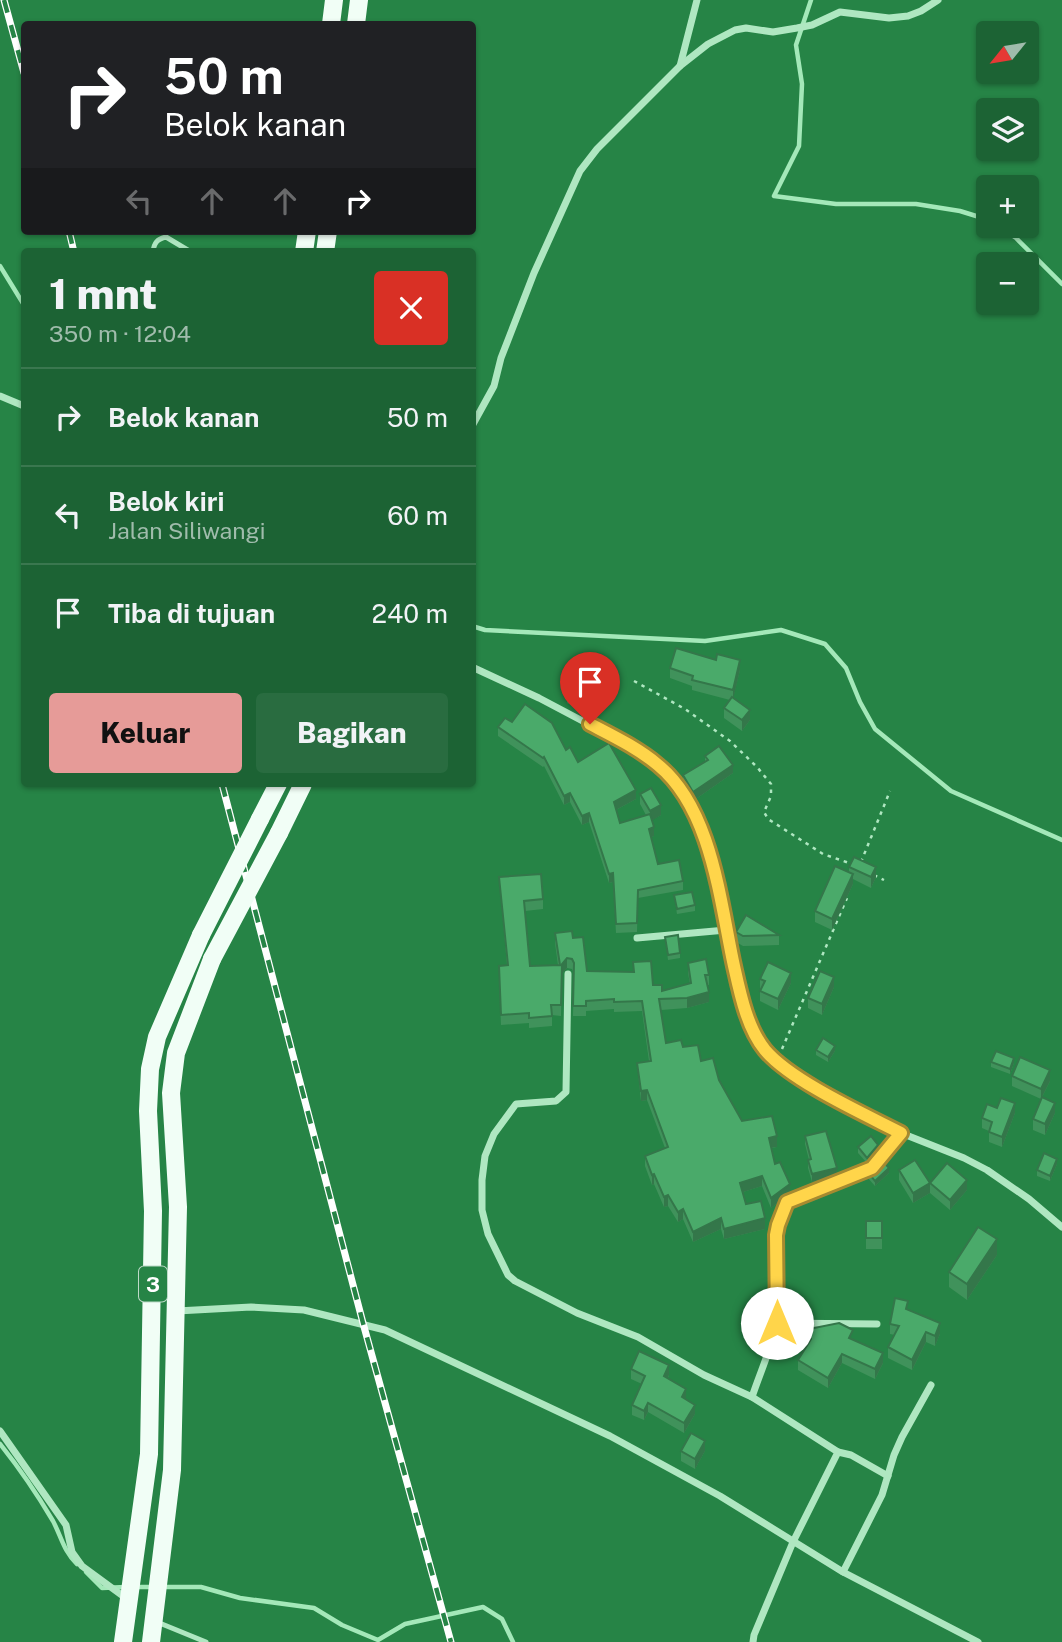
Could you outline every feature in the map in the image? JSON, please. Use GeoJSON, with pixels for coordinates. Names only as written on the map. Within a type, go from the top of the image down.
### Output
{"type":"FeatureCollection","features":[{"type":"Feature","properties":{"kind":"main road"},"geometry":{"type":"LineString","coordinates":[[331,21],[334,0]]}},
{"type":"Feature","properties":{"kind":"main road"},"geometry":{"type":"LineString","coordinates":[[356,21],[359,0]]}},
{"type":"Feature","properties":{"kind":"main road","name":"3"},"geometry":{"type":"LineString","coordinates":[[123,1642],[149,1454],[153,1211],[148,1111],[150,1069],[158,1037],[201,935],[276,787]]}},
{"type":"Feature","properties":{"kind":"main road","name":"3"},"geometry":{"type":"LineString","coordinates":[[151,1642],[172,1470],[178,1207],[171,1093],[176,1053],[212,959],[302,787]]}},
{"type":"Feature","properties":{"kind":"street"},"geometry":{"type":"LineString","coordinates":[[680,66],[697,0]]}},
{"type":"Feature","properties":{"kind":"street"},"geometry":{"type":"LineString","coordinates":[[476,419],[494,386],[501,358],[534,274],[559,212],[580,172],[597,149],[680,66],[708,44],[735,30],[746,28],[773,32],[797,28],[812,25],[840,12],[889,18],[908,16],[921,12],[938,0]]}},
{"type":"Feature","properties":{"kind":"street"},"geometry":{"type":"LineString","coordinates":[[0,396],[21,405]]}},
{"type":"Feature","properties":{"kind":"street"},"geometry":{"type":"LineString","coordinates":[[476,669],[628,745],[659,766],[677,786],[697,819],[710,857],[737,978],[752,1028],[777,1062],[842,1102],[901,1133],[987,1170],[1029,1199],[1062,1227]]}},
{"type":"Feature","properties":{"kind":"street"},"geometry":{"type":"LineString","coordinates":[[637,938],[726,930]]}},
{"type":"Feature","properties":{"kind":"street"},"geometry":{"type":"LineString","coordinates":[[568,974],[566,1093],[556,1101],[524,1102],[513,1106],[494,1134],[485,1156],[482,1210],[488,1234],[500,1262],[515,1281],[577,1313],[638,1337],[704,1375],[752,1397],[838,1452],[851,1455],[888,1476]]}},
{"type":"Feature","properties":{"kind":"street"},"geometry":{"type":"LineString","coordinates":[[752,1397],[777,1323],[776,1235],[787,1202],[872,1168],[901,1133]]}},
{"type":"Feature","properties":{"kind":"street"},"geometry":{"type":"LineString","coordinates":[[177,1311],[251,1307],[304,1310],[385,1330],[610,1436],[720,1496],[843,1572],[965,1640],[978,1642]]}},
{"type":"Feature","properties":{"kind":"street"},"geometry":{"type":"LineString","coordinates":[[777,1323],[877,1324]]}},
{"type":"Feature","properties":{"kind":"street"},"geometry":{"type":"LineString","coordinates":[[843,1572],[882,1495],[902,1437],[931,1385]]}},
{"type":"Feature","properties":{"kind":"street"},"geometry":{"type":"LineString","coordinates":[[0,1431],[66,1525],[72,1552],[82,1566],[127,1600]]}},
{"type":"Feature","properties":{"kind":"street"},"geometry":{"type":"LineString","coordinates":[[753,1642],[793,1542],[838,1452]]}},
{"type":"Feature","properties":{"kind":"lane"},"geometry":{"type":"LineString","coordinates":[[154,248],[159,239],[166,237],[184,248]]}},
{"type":"Feature","properties":{"kind":"lane"},"geometry":{"type":"LineString","coordinates":[[154,1620],[206,1642]]}},
{"type":"Feature","properties":{"kind":"path"},"geometry":{"type":"LineString","coordinates":[[634,681],[685,709],[730,741],[771,784],[771,796],[764,812],[768,819],[823,854],[859,867],[890,791]]}},
{"type":"Feature","properties":{"kind":"path"},"geometry":{"type":"LineString","coordinates":[[872,873],[884,880]]}},
{"type":"Feature","properties":{"kind":"path"},"geometry":{"type":"LineString","coordinates":[[777,1062],[849,891]]}},
{"type":"Feature","properties":{"kind":"building"},"geometry":{"type":"Polygon","coordinates":[[[676,648],[716,660],[717,654],[740,660],[733,690],[692,680],[693,676],[670,668],[676,648]]]}},
{"type":"Feature","properties":{"kind":"building"},"geometry":{"type":"Polygon","coordinates":[[[604,659],[617,667],[602,693],[589,686],[604,659]]]}},
{"type":"Feature","properties":{"kind":"building"},"geometry":{"type":"Polygon","coordinates":[[[576,672],[588,677],[578,698],[567,693],[576,672]]]}},
{"type":"Feature","properties":{"kind":"building"},"geometry":{"type":"Polygon","coordinates":[[[732,697],[750,710],[742,720],[724,708],[732,697]]]}},
{"type":"Feature","properties":{"kind":"building"},"geometry":{"type":"Polygon","coordinates":[[[525,704],[552,723],[566,750],[570,747],[578,762],[609,743],[636,790],[614,802],[620,823],[650,814],[654,827],[649,829],[658,864],[679,860],[683,881],[638,890],[637,923],[616,924],[613,873],[609,874],[589,813],[582,816],[570,793],[564,796],[544,757],[498,727],[505,718],[512,722],[525,704]]]}},
{"type":"Feature","properties":{"kind":"building"},"geometry":{"type":"Polygon","coordinates":[[[719,746],[733,765],[693,792],[683,775],[708,760],[705,756],[719,746]]]}},
{"type":"Feature","properties":{"kind":"building"},"geometry":{"type":"Polygon","coordinates":[[[651,788],[661,805],[650,811],[640,794],[651,788]]]}},
{"type":"Feature","properties":{"kind":"building"},"geometry":{"type":"Polygon","coordinates":[[[854,857],[876,867],[871,877],[849,867],[854,857]]]}},
{"type":"Feature","properties":{"kind":"building"},"geometry":{"type":"Polygon","coordinates":[[[835,866],[853,874],[832,919],[815,911],[835,866]]]}},
{"type":"Feature","properties":{"kind":"building"},"geometry":{"type":"Polygon","coordinates":[[[541,874],[543,899],[524,901],[530,966],[560,965],[555,933],[572,931],[573,938],[583,937],[587,971],[634,972],[633,962],[651,961],[653,985],[662,985],[662,991],[691,983],[688,963],[706,959],[709,975],[705,975],[709,992],[687,998],[659,999],[666,1043],[681,1040],[683,1047],[698,1045],[701,1061],[713,1058],[719,1080],[742,1121],[772,1116],[777,1136],[769,1138],[775,1164],[780,1162],[790,1184],[771,1198],[762,1176],[740,1183],[746,1204],[761,1201],[765,1218],[724,1229],[721,1218],[693,1232],[683,1209],[678,1212],[668,1195],[664,1197],[645,1156],[668,1147],[647,1090],[641,1091],[637,1063],[651,1061],[642,1001],[586,1001],[586,1006],[573,1006],[574,963],[567,958],[562,964],[561,1005],[551,1005],[552,1016],[529,1018],[529,1013],[501,1015],[499,966],[508,965],[499,877],[541,874]]]}},
{"type":"Feature","properties":{"kind":"building"},"geometry":{"type":"Polygon","coordinates":[[[692,892],[695,905],[677,909],[674,895],[692,892]]]}},
{"type":"Feature","properties":{"kind":"building"},"geometry":{"type":"Polygon","coordinates":[[[746,915],[779,935],[743,936],[736,932],[746,915]]]}},
{"type":"Feature","properties":{"kind":"building"},"geometry":{"type":"Polygon","coordinates":[[[678,935],[680,953],[668,955],[665,937],[678,935]]]}},
{"type":"Feature","properties":{"kind":"building"},"geometry":{"type":"Polygon","coordinates":[[[768,962],[791,973],[778,999],[760,991],[765,981],[760,979],[768,962]]]}},
{"type":"Feature","properties":{"kind":"building"},"geometry":{"type":"Polygon","coordinates":[[[820,971],[834,977],[822,1004],[808,998],[820,971]]]}},
{"type":"Feature","properties":{"kind":"building"},"geometry":{"type":"Polygon","coordinates":[[[823,1038],[835,1046],[828,1057],[816,1050],[823,1038]]]}},
{"type":"Feature","properties":{"kind":"building"},"geometry":{"type":"Polygon","coordinates":[[[996,1051],[1014,1058],[1010,1069],[991,1062],[996,1051]]]}},
{"type":"Feature","properties":{"kind":"building"},"geometry":{"type":"Polygon","coordinates":[[[1020,1057],[1050,1070],[1041,1089],[1012,1076],[1020,1057]]]}},
{"type":"Feature","properties":{"kind":"building"},"geometry":{"type":"Polygon","coordinates":[[[1042,1097],[1055,1103],[1045,1124],[1033,1119],[1042,1097]]]}},
{"type":"Feature","properties":{"kind":"building"},"geometry":{"type":"Polygon","coordinates":[[[1001,1098],[1015,1103],[1002,1137],[989,1132],[992,1122],[982,1118],[987,1104],[997,1108],[1001,1098]]]}},
{"type":"Feature","properties":{"kind":"building"},"geometry":{"type":"Polygon","coordinates":[[[826,1131],[837,1168],[812,1174],[805,1136],[826,1131]]]}},
{"type":"Feature","properties":{"kind":"building"},"geometry":{"type":"Polygon","coordinates":[[[871,1136],[878,1145],[867,1158],[858,1147],[871,1136]]]}},
{"type":"Feature","properties":{"kind":"building"},"geometry":{"type":"Polygon","coordinates":[[[1044,1153],[1057,1159],[1050,1176],[1037,1170],[1044,1153]]]}},
{"type":"Feature","properties":{"kind":"building"},"geometry":{"type":"Polygon","coordinates":[[[882,1160],[889,1168],[875,1181],[867,1171],[882,1160]]]}},
{"type":"Feature","properties":{"kind":"building"},"geometry":{"type":"Polygon","coordinates":[[[915,1160],[930,1183],[913,1193],[899,1170],[915,1160]]]}},
{"type":"Feature","properties":{"kind":"building"},"geometry":{"type":"Polygon","coordinates":[[[947,1163],[967,1180],[950,1200],[930,1183],[947,1163]]]}},
{"type":"Feature","properties":{"kind":"building"},"geometry":{"type":"Polygon","coordinates":[[[866,1221],[882,1221],[882,1238],[866,1238],[866,1221]]]}},
{"type":"Feature","properties":{"kind":"building"},"geometry":{"type":"Polygon","coordinates":[[[978,1227],[997,1239],[967,1284],[949,1272],[978,1227]]]}},
{"type":"Feature","properties":{"kind":"building"},"geometry":{"type":"Polygon","coordinates":[[[895,1298],[908,1301],[906,1309],[940,1323],[935,1336],[926,1332],[912,1360],[888,1347],[899,1326],[890,1324],[895,1298]]]}},
{"type":"Feature","properties":{"kind":"building"},"geometry":{"type":"Polygon","coordinates":[[[839,1323],[853,1330],[849,1338],[883,1353],[875,1369],[842,1354],[828,1378],[798,1360],[811,1339],[809,1329],[839,1323]]]}},
{"type":"Feature","properties":{"kind":"building"},"geometry":{"type":"Polygon","coordinates":[[[639,1351],[669,1365],[664,1376],[686,1389],[682,1397],[695,1405],[684,1423],[648,1403],[644,1411],[632,1405],[645,1376],[631,1369],[639,1351]]]}},
{"type":"Feature","properties":{"kind":"building"},"geometry":{"type":"Polygon","coordinates":[[[691,1433],[705,1441],[695,1459],[681,1451],[691,1433]]]}},
{"type":"Feature","properties":{"kind":"waterway"},"geometry":{"type":"LineString","coordinates":[[811,0],[796,45],[802,84],[799,146],[774,196],[836,204],[916,204],[976,216]]}},
{"type":"Feature","properties":{"kind":"waterway"},"geometry":{"type":"LineString","coordinates":[[1016,238],[1062,284]]}},
{"type":"Feature","properties":{"kind":"waterway"},"geometry":{"type":"LineString","coordinates":[[0,266],[21,300]]}},
{"type":"Feature","properties":{"kind":"waterway"},"geometry":{"type":"LineString","coordinates":[[476,627],[485,630],[705,641],[781,630],[825,644],[846,668],[875,729],[951,791],[1062,840]]}},
{"type":"Feature","properties":{"kind":"waterway"},"geometry":{"type":"LineString","coordinates":[[0,1444],[41,1501],[66,1549],[77,1564]]}},
{"type":"Feature","properties":{"kind":"waterway"},"geometry":{"type":"LineString","coordinates":[[86,1572],[102,1588],[126,1587]]}},
{"type":"Feature","properties":{"kind":"waterway"},"geometry":{"type":"LineString","coordinates":[[135,1587],[154,1587]]}},
{"type":"Feature","properties":{"kind":"waterway"},"geometry":{"type":"LineString","coordinates":[[163,1587],[201,1587],[240,1598],[314,1608],[342,1625],[378,1640],[405,1624],[483,1607],[502,1619],[513,1642]]}},
{"type":"Feature","properties":{"kind":"railway"},"geometry":{"type":"LineString","coordinates":[[4,0],[21,62]]}},
{"type":"Feature","properties":{"kind":"railway"},"geometry":{"type":"LineString","coordinates":[[70,235],[73,248]]}},
{"type":"Feature","properties":{"kind":"railway"},"geometry":{"type":"LineString","coordinates":[[223,787],[363,1323],[451,1642]]}},
{"type":"Feature","properties":{"kind":"route"},"geometry":{"type":"LineString","coordinates":[[590,724],[659,766],[677,786],[697,819],[710,857],[737,978],[752,1028],[767,1052],[777,1062],[813,1085],[901,1133],[872,1168],[787,1202],[776,1235],[777,1323]]}}]}
